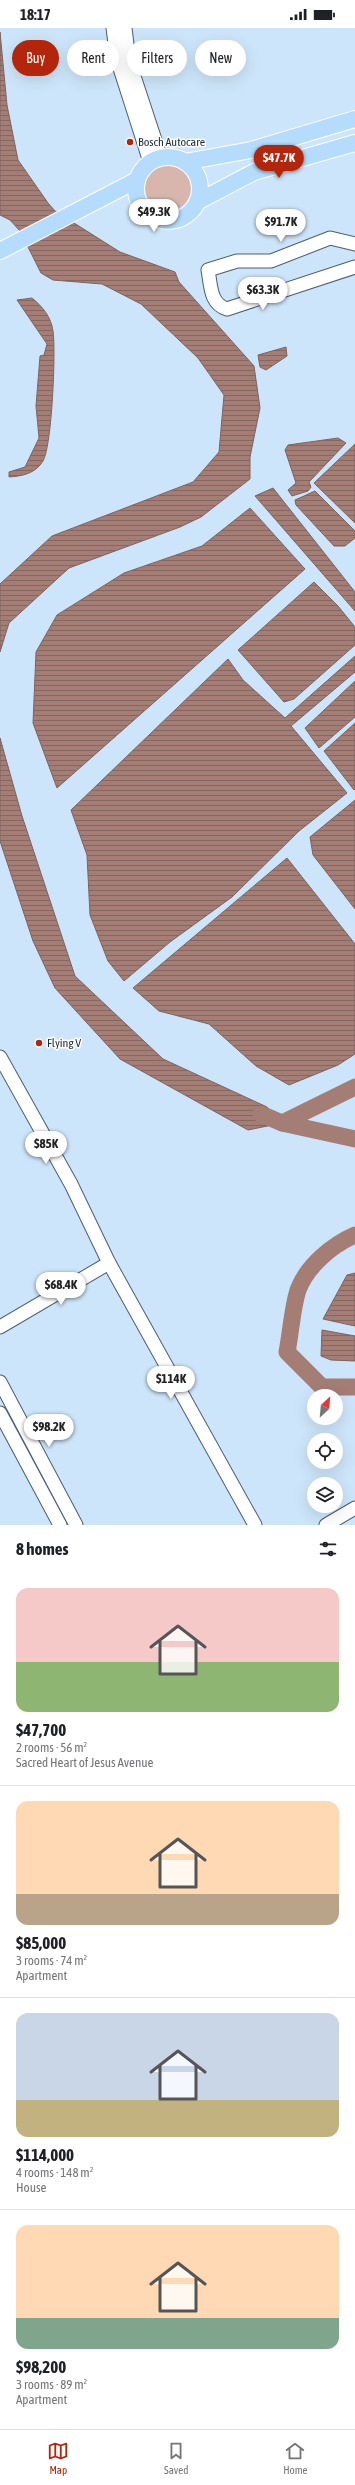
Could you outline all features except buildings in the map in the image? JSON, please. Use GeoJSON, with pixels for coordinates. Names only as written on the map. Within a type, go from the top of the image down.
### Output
{"type":"FeatureCollection","features":[{"type":"Feature","properties":{"kind":"main road"},"geometry":{"type":"LineString","coordinates":[[185,162],[251,150],[355,119]]}},
{"type":"Feature","properties":{"kind":"main road"},"geometry":{"type":"LineString","coordinates":[[197,202],[254,172],[355,142]]}},
{"type":"Feature","properties":{"kind":"main road"},"geometry":{"type":"LineString","coordinates":[[173,158],[185,162],[193,170],[198,180],[200,191],[197,202],[191,211],[183,217],[167,221],[157,219],[147,214],[138,201],[136,191],[137,180],[143,168],[156,160],[173,158]]}},
{"type":"Feature","properties":{"kind":"main road"},"geometry":{"type":"LineString","coordinates":[[0,252],[137,180]]}},
{"type":"Feature","properties":{"kind":"street"},"geometry":{"type":"LineString","coordinates":[[113,28],[117,58],[156,160]]}},
{"type":"Feature","properties":{"kind":"street"},"geometry":{"type":"LineString","coordinates":[[125,28],[129,61],[156,160]]}},
{"type":"Feature","properties":{"kind":"street"},"geometry":{"type":"LineString","coordinates":[[355,244],[330,238],[271,261],[237,261],[208,270],[214,300],[220,306],[227,309],[355,267]]}},
{"type":"Feature","properties":{"kind":"street"},"geometry":{"type":"LineString","coordinates":[[0,1057],[71,1184],[109,1263],[255,1525]]}},
{"type":"Feature","properties":{"kind":"street"},"geometry":{"type":"LineString","coordinates":[[0,1327],[109,1263]]}},
{"type":"Feature","properties":{"kind":"street"},"geometry":{"type":"LineString","coordinates":[[0,1382],[76,1525]]}},
{"type":"Feature","properties":{"kind":"street"},"geometry":{"type":"LineString","coordinates":[[0,1413],[60,1525]]}},
{"type":"Feature","properties":{"kind":"street"},"geometry":{"type":"LineString","coordinates":[[326,1525],[355,1508]]}},
{"type":"Feature","properties":{"kind":"shaded area"},"geometry":{"type":"Polygon","coordinates":[[[0,32],[7,105],[18,160],[55,211],[120,252],[175,272],[179,282],[254,366],[260,408],[250,457],[250,479],[201,517],[180,527],[69,568],[9,623],[0,652],[0,584],[52,536],[193,482],[219,452],[224,395],[198,358],[141,304],[102,284],[53,280],[41,273],[20,231],[10,220],[0,215],[0,32]]]}},
{"type":"Feature","properties":{"kind":"shaded area"},"geometry":{"type":"Polygon","coordinates":[[[164,165],[172,165],[181,169],[187,175],[191,188],[187,201],[181,207],[172,211],[164,211],[155,207],[149,201],[145,192],[145,184],[149,175],[155,169],[164,165]]]}},
{"type":"Feature","properties":{"kind":"shaded area"},"geometry":{"type":"Polygon","coordinates":[[[32,298],[46,313],[53,331],[54,377],[49,437],[43,461],[36,469],[28,474],[9,477],[9,472],[25,467],[39,438],[36,406],[40,356],[44,355],[47,344],[17,300],[32,298]]]}},
{"type":"Feature","properties":{"kind":"shaded area"},"geometry":{"type":"Polygon","coordinates":[[[286,347],[287,356],[266,370],[260,367],[258,355],[286,347]]]}},
{"type":"Feature","properties":{"kind":"shaded area"},"geometry":{"type":"Polygon","coordinates":[[[338,438],[346,443],[309,482],[311,487],[308,491],[292,496],[288,490],[296,483],[285,450],[288,445],[338,438]]]}},
{"type":"Feature","properties":{"kind":"shaded area"},"geometry":{"type":"Polygon","coordinates":[[[355,444],[355,523],[314,483],[355,444]]]}},
{"type":"Feature","properties":{"kind":"shaded area"},"geometry":{"type":"Polygon","coordinates":[[[273,488],[355,592],[355,611],[255,496],[273,488]]]}},
{"type":"Feature","properties":{"kind":"shaded area"},"geometry":{"type":"Polygon","coordinates":[[[315,491],[355,531],[355,538],[345,546],[334,546],[296,505],[295,500],[315,491]]]}},
{"type":"Feature","properties":{"kind":"shaded area"},"geometry":{"type":"Polygon","coordinates":[[[250,508],[305,569],[57,788],[33,723],[36,652],[57,615],[124,573],[202,546],[250,508]]]}},
{"type":"Feature","properties":{"kind":"shaded area"},"geometry":{"type":"Polygon","coordinates":[[[314,582],[338,606],[355,627],[355,645],[294,699],[284,702],[238,650],[314,582]]]}},
{"type":"Feature","properties":{"kind":"shaded area"},"geometry":{"type":"Polygon","coordinates":[[[355,656],[355,672],[291,726],[347,793],[299,831],[232,897],[170,942],[124,981],[108,961],[90,915],[87,855],[71,810],[228,659],[243,680],[285,718],[355,656]]]}},
{"type":"Feature","properties":{"kind":"shaded area"},"geometry":{"type":"Polygon","coordinates":[[[355,681],[355,717],[319,748],[305,728],[355,681]]]}},
{"type":"Feature","properties":{"kind":"shaded area"},"geometry":{"type":"Polygon","coordinates":[[[355,723],[355,789],[354,790],[324,751],[355,723]]]}},
{"type":"Feature","properties":{"kind":"shaded area"},"geometry":{"type":"Polygon","coordinates":[[[0,738],[22,816],[75,976],[163,1059],[267,1107],[282,1123],[248,1130],[120,1059],[55,988],[33,941],[0,841],[0,738]]]}},
{"type":"Feature","properties":{"kind":"shaded area"},"geometry":{"type":"Polygon","coordinates":[[[355,800],[355,909],[313,855],[310,837],[355,800]]]}},
{"type":"Feature","properties":{"kind":"shaded area"},"geometry":{"type":"Polygon","coordinates":[[[287,858],[355,944],[355,1054],[338,1065],[289,1085],[256,1066],[209,1024],[159,1011],[133,988],[287,858]]]}},
{"type":"Feature","properties":{"kind":"shaded area"},"geometry":{"type":"Polygon","coordinates":[[[355,1273],[355,1326],[323,1319],[347,1275],[355,1273]]]}},
{"type":"Feature","properties":{"kind":"shaded area"},"geometry":{"type":"Polygon","coordinates":[[[322,1330],[355,1336],[355,1361],[331,1360],[321,1356],[322,1330]]]}},
{"type":"Feature","properties":{"kind":"waterway"},"geometry":{"type":"LineString","coordinates":[[282,1123],[355,1087]]}},
{"type":"Feature","properties":{"kind":"waterway"},"geometry":{"type":"LineString","coordinates":[[261,1114],[282,1123],[355,1139]]}},
{"type":"Feature","properties":{"kind":"waterway"},"geometry":{"type":"LineString","coordinates":[[355,1235],[329,1250],[307,1273],[302,1281],[294,1305],[287,1352],[322,1387],[355,1387]]}},
{"type":"Feature","properties":{"kind":"place","name":"Bosch Autocare"},"geometry":{"type":"Point","coordinates":[130,142]}},
{"type":"Feature","properties":{"kind":"place","name":"Flying V"},"geometry":{"type":"Point","coordinates":[39,1043]}}]}
